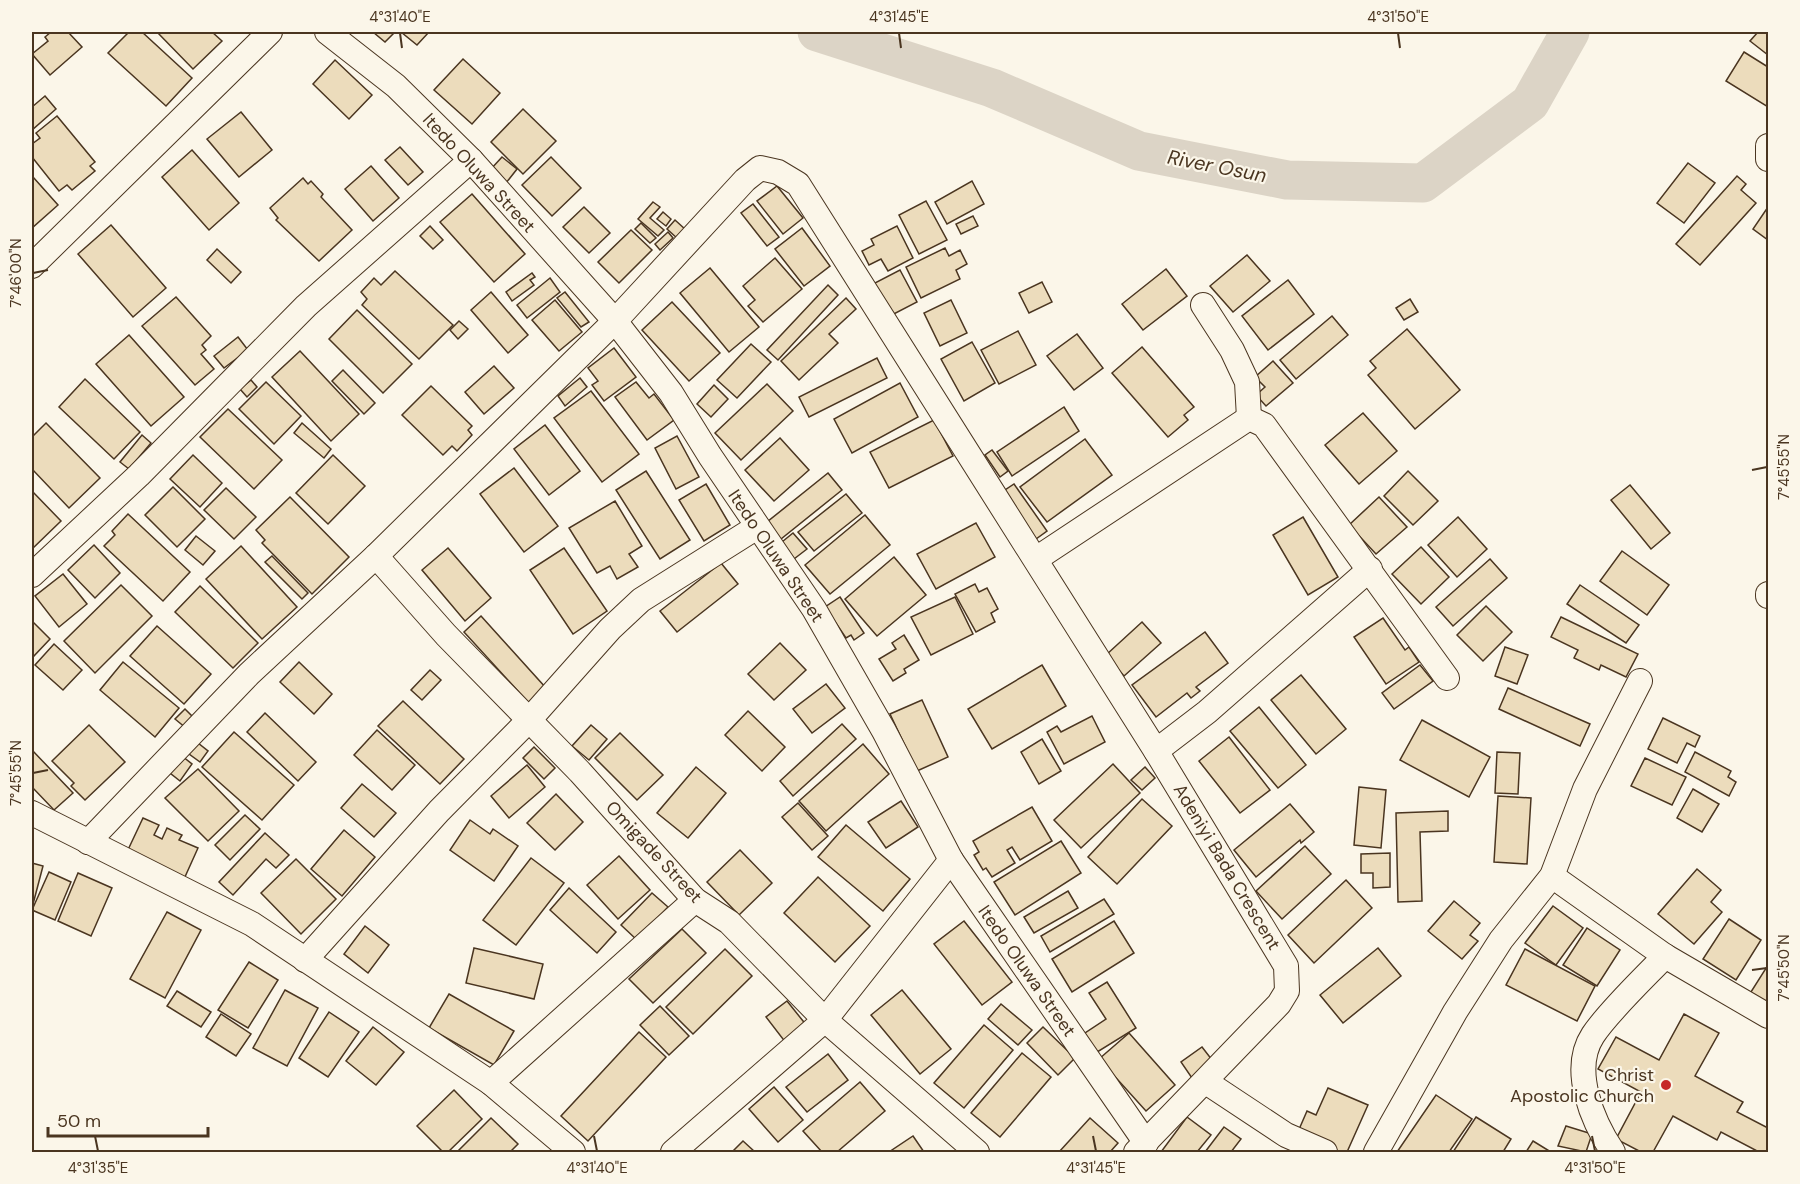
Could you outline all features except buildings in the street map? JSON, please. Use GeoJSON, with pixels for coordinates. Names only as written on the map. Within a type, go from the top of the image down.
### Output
{"type":"FeatureCollection","features":[{"type":"Feature","properties":{"kind":"street"},"geometry":{"type":"LineString","coordinates":[[32,266],[270,32]]}},
{"type":"Feature","properties":{"kind":"street","name":"Itedo Oluwa Street"},"geometry":{"type":"LineString","coordinates":[[327,32],[396,86],[471,160],[615,321],[671,393],[757,527],[814,609],[884,731],[951,860],[1141,1148]]}},
{"type":"Feature","properties":{"kind":"street"},"geometry":{"type":"LineString","coordinates":[[1768,146],[1768,159]]}},
{"type":"Feature","properties":{"kind":"street"},"geometry":{"type":"LineString","coordinates":[[32,575],[139,475],[306,306],[471,160]]}},
{"type":"Feature","properties":{"kind":"street","name":"Adeniyi Bada Crescent"},"geometry":{"type":"LineString","coordinates":[[615,321],[746,180],[760,168],[778,172],[798,184],[1156,751],[1286,966],[1287,991],[1279,1004],[1141,1148]]}},
{"type":"Feature","properties":{"kind":"street"},"geometry":{"type":"LineString","coordinates":[[1203,305],[1232,350],[1247,382],[1249,418]]}},
{"type":"Feature","properties":{"kind":"street"},"geometry":{"type":"LineString","coordinates":[[88,843],[249,674],[376,556],[615,321]]}},
{"type":"Feature","properties":{"kind":"street"},"geometry":{"type":"LineString","coordinates":[[1036,559],[1249,418]]}},
{"type":"Feature","properties":{"kind":"street"},"geometry":{"type":"LineString","coordinates":[[1249,418],[1264,425],[1447,678]]}},
{"type":"Feature","properties":{"kind":"street"},"geometry":{"type":"LineString","coordinates":[[305,960],[439,811],[530,719],[610,629],[640,600],[757,527]]}},
{"type":"Feature","properties":{"kind":"street","name":"Omigade Street"},"geometry":{"type":"LineString","coordinates":[[376,556],[446,634],[530,719],[695,900],[729,922],[825,1020],[977,1152]]}},
{"type":"Feature","properties":{"kind":"street"},"geometry":{"type":"LineString","coordinates":[[1156,751],[1206,712],[1370,569]]}},
{"type":"Feature","properties":{"kind":"street"},"geometry":{"type":"LineString","coordinates":[[1376,1152],[1455,1012],[1495,949],[1552,876],[1585,789],[1640,681]]}},
{"type":"Feature","properties":{"kind":"street"},"geometry":{"type":"LineString","coordinates":[[32,813],[252,924],[491,1083],[573,1152]]}},
{"type":"Feature","properties":{"kind":"street"},"geometry":{"type":"LineString","coordinates":[[673,1152],[825,1020],[951,860]]}},
{"type":"Feature","properties":{"kind":"street"},"geometry":{"type":"LineString","coordinates":[[1552,876],[1665,956],[1768,1016]]}},
{"type":"Feature","properties":{"kind":"street"},"geometry":{"type":"LineString","coordinates":[[491,1083],[695,900]]}},
{"type":"Feature","properties":{"kind":"street"},"geometry":{"type":"LineString","coordinates":[[1613,1152],[1604,1138],[1589,1103],[1584,1072],[1585,1053],[1593,1035],[1665,956]]}},
{"type":"Feature","properties":{"kind":"street"},"geometry":{"type":"LineString","coordinates":[[1206,1082],[1287,1135],[1325,1152]]}},
{"type":"Feature","properties":{"kind":"waterway","name":"River Osun"},"geometry":{"type":"LineString","coordinates":[[817,32],[992,88],[1139,151],[1287,180],[1423,183],[1530,103],[1570,32]]}},
{"type":"Feature","properties":{"kind":"place","name":"Christ Apostolic Church"},"geometry":{"type":"Point","coordinates":[1666,1085]}}]}
